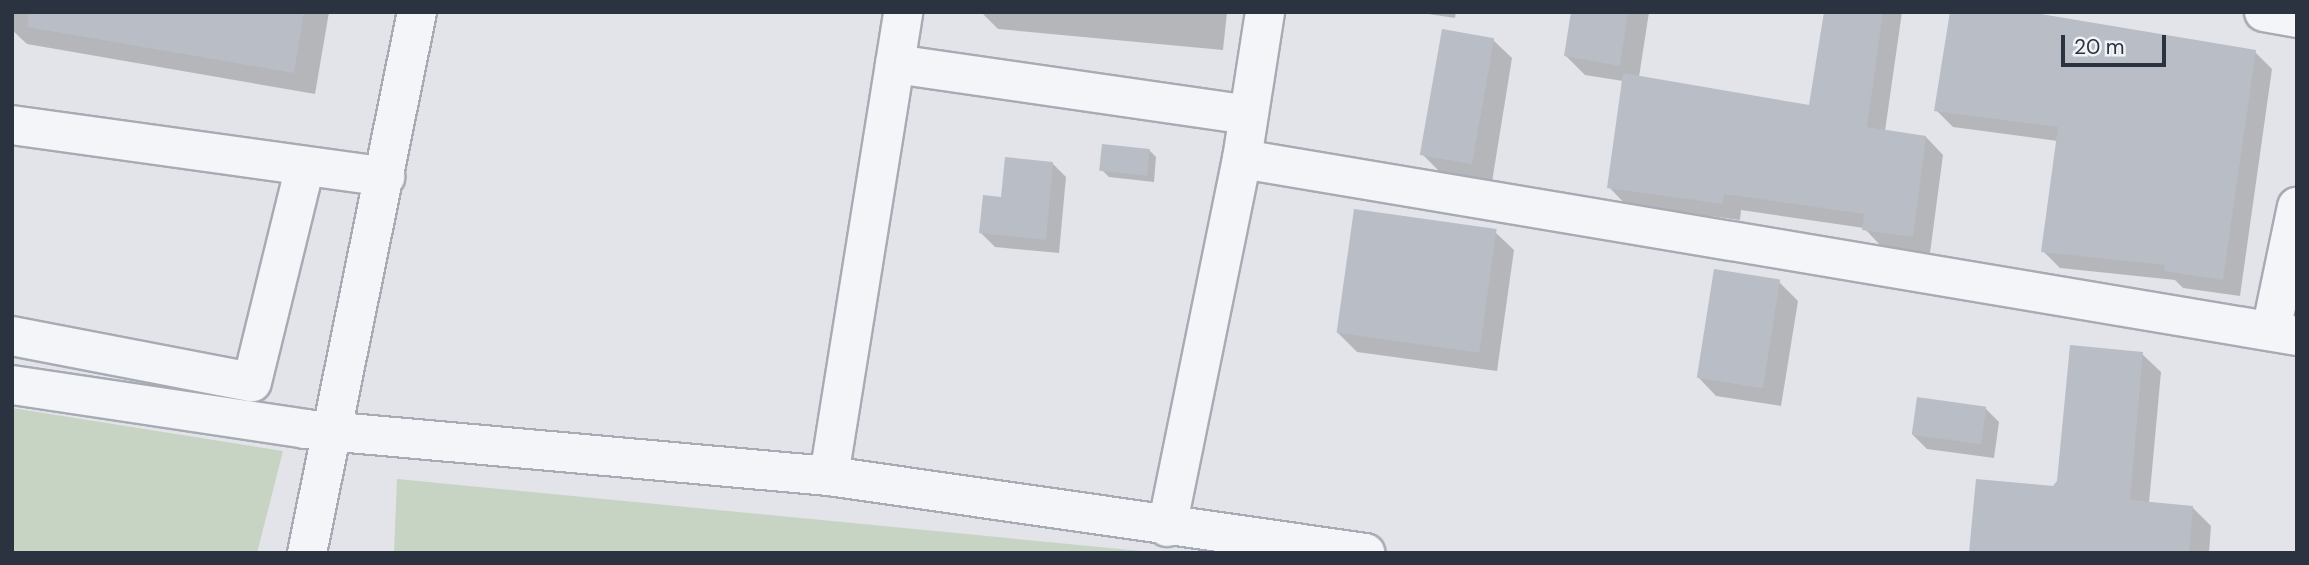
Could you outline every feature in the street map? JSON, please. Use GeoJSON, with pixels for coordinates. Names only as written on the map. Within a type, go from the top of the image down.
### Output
{"type":"FeatureCollection","features":[{"type":"Feature","properties":{"kind":"street"},"geometry":{"type":"LineString","coordinates":[[307,553],[335,432],[416,12]]}},
{"type":"Feature","properties":{"kind":"street"},"geometry":{"type":"LineString","coordinates":[[829,476],[903,12]]}},
{"type":"Feature","properties":{"kind":"street"},"geometry":{"type":"LineString","coordinates":[[1167,527],[1242,159],[1265,12]]}},
{"type":"Feature","properties":{"kind":"street"},"geometry":{"type":"LineString","coordinates":[[2264,12],[2297,18]]}},
{"type":"Feature","properties":{"kind":"street"},"geometry":{"type":"LineString","coordinates":[[895,64],[1248,115]]}},
{"type":"Feature","properties":{"kind":"street"},"geometry":{"type":"LineString","coordinates":[[12,125],[385,177]]}},
{"type":"Feature","properties":{"kind":"street"},"geometry":{"type":"LineString","coordinates":[[1242,159],[2284,333],[2297,207]]}},
{"type":"Feature","properties":{"kind":"street"},"geometry":{"type":"LineString","coordinates":[[12,337],[252,382],[305,167]]}},
{"type":"Feature","properties":{"kind":"street"},"geometry":{"type":"LineString","coordinates":[[12,385],[335,432],[829,476],[1167,527],[1365,553]]}},
{"type":"Feature","properties":{"kind":"green space"},"geometry":{"type":"Polygon","coordinates":[[[12,408],[283,451],[257,553],[12,553],[12,408]]]}},
{"type":"Feature","properties":{"kind":"green space"},"geometry":{"type":"Polygon","coordinates":[[[397,479],[1162,553],[394,553],[397,479]]]}},
{"type":"Feature","properties":{"kind":"building"},"geometry":{"type":"Polygon","coordinates":[[[29,12],[304,12],[294,73],[27,27],[29,12]]]}},
{"type":"Feature","properties":{"kind":"building"},"geometry":{"type":"Polygon","coordinates":[[[1571,12],[1628,12],[1620,66],[1564,56],[1571,12]]]}},
{"type":"Feature","properties":{"kind":"building"},"geometry":{"type":"Polygon","coordinates":[[[1824,12],[1883,12],[1867,127],[1926,136],[1913,237],[1862,230],[1864,214],[1724,194],[1723,204],[1607,188],[1623,73],[1809,105],[1824,12]]]}},
{"type":"Feature","properties":{"kind":"building"},"geometry":{"type":"Polygon","coordinates":[[[1950,12],[2029,12],[2256,50],[2223,280],[2164,271],[2165,265],[2041,252],[2058,127],[1934,111],[1950,12]]]}},
{"type":"Feature","properties":{"kind":"building"},"geometry":{"type":"Polygon","coordinates":[[[1442,29],[1494,38],[1472,164],[1420,155],[1442,29]]]}},
{"type":"Feature","properties":{"kind":"building"},"geometry":{"type":"Polygon","coordinates":[[[1102,144],[1150,149],[1147,176],[1099,171],[1102,144]]]}},
{"type":"Feature","properties":{"kind":"building"},"geometry":{"type":"Polygon","coordinates":[[[1005,157],[1053,162],[1046,240],[979,233],[983,195],[1001,197],[1005,157]]]}},
{"type":"Feature","properties":{"kind":"building"},"geometry":{"type":"Polygon","coordinates":[[[1354,209],[1497,229],[1479,353],[1337,333],[1354,209]]]}},
{"type":"Feature","properties":{"kind":"building"},"geometry":{"type":"Polygon","coordinates":[[[1714,269],[1780,279],[1763,388],[1697,378],[1714,269]]]}},
{"type":"Feature","properties":{"kind":"building"},"geometry":{"type":"Polygon","coordinates":[[[2070,345],[2143,352],[2130,500],[2193,506],[2189,553],[1969,553],[1976,479],[2053,486],[2057,481],[2070,345]]]}},
{"type":"Feature","properties":{"kind":"building"},"geometry":{"type":"Polygon","coordinates":[[[1917,397],[1986,407],[1981,444],[1912,435],[1917,397]]]}}]}
